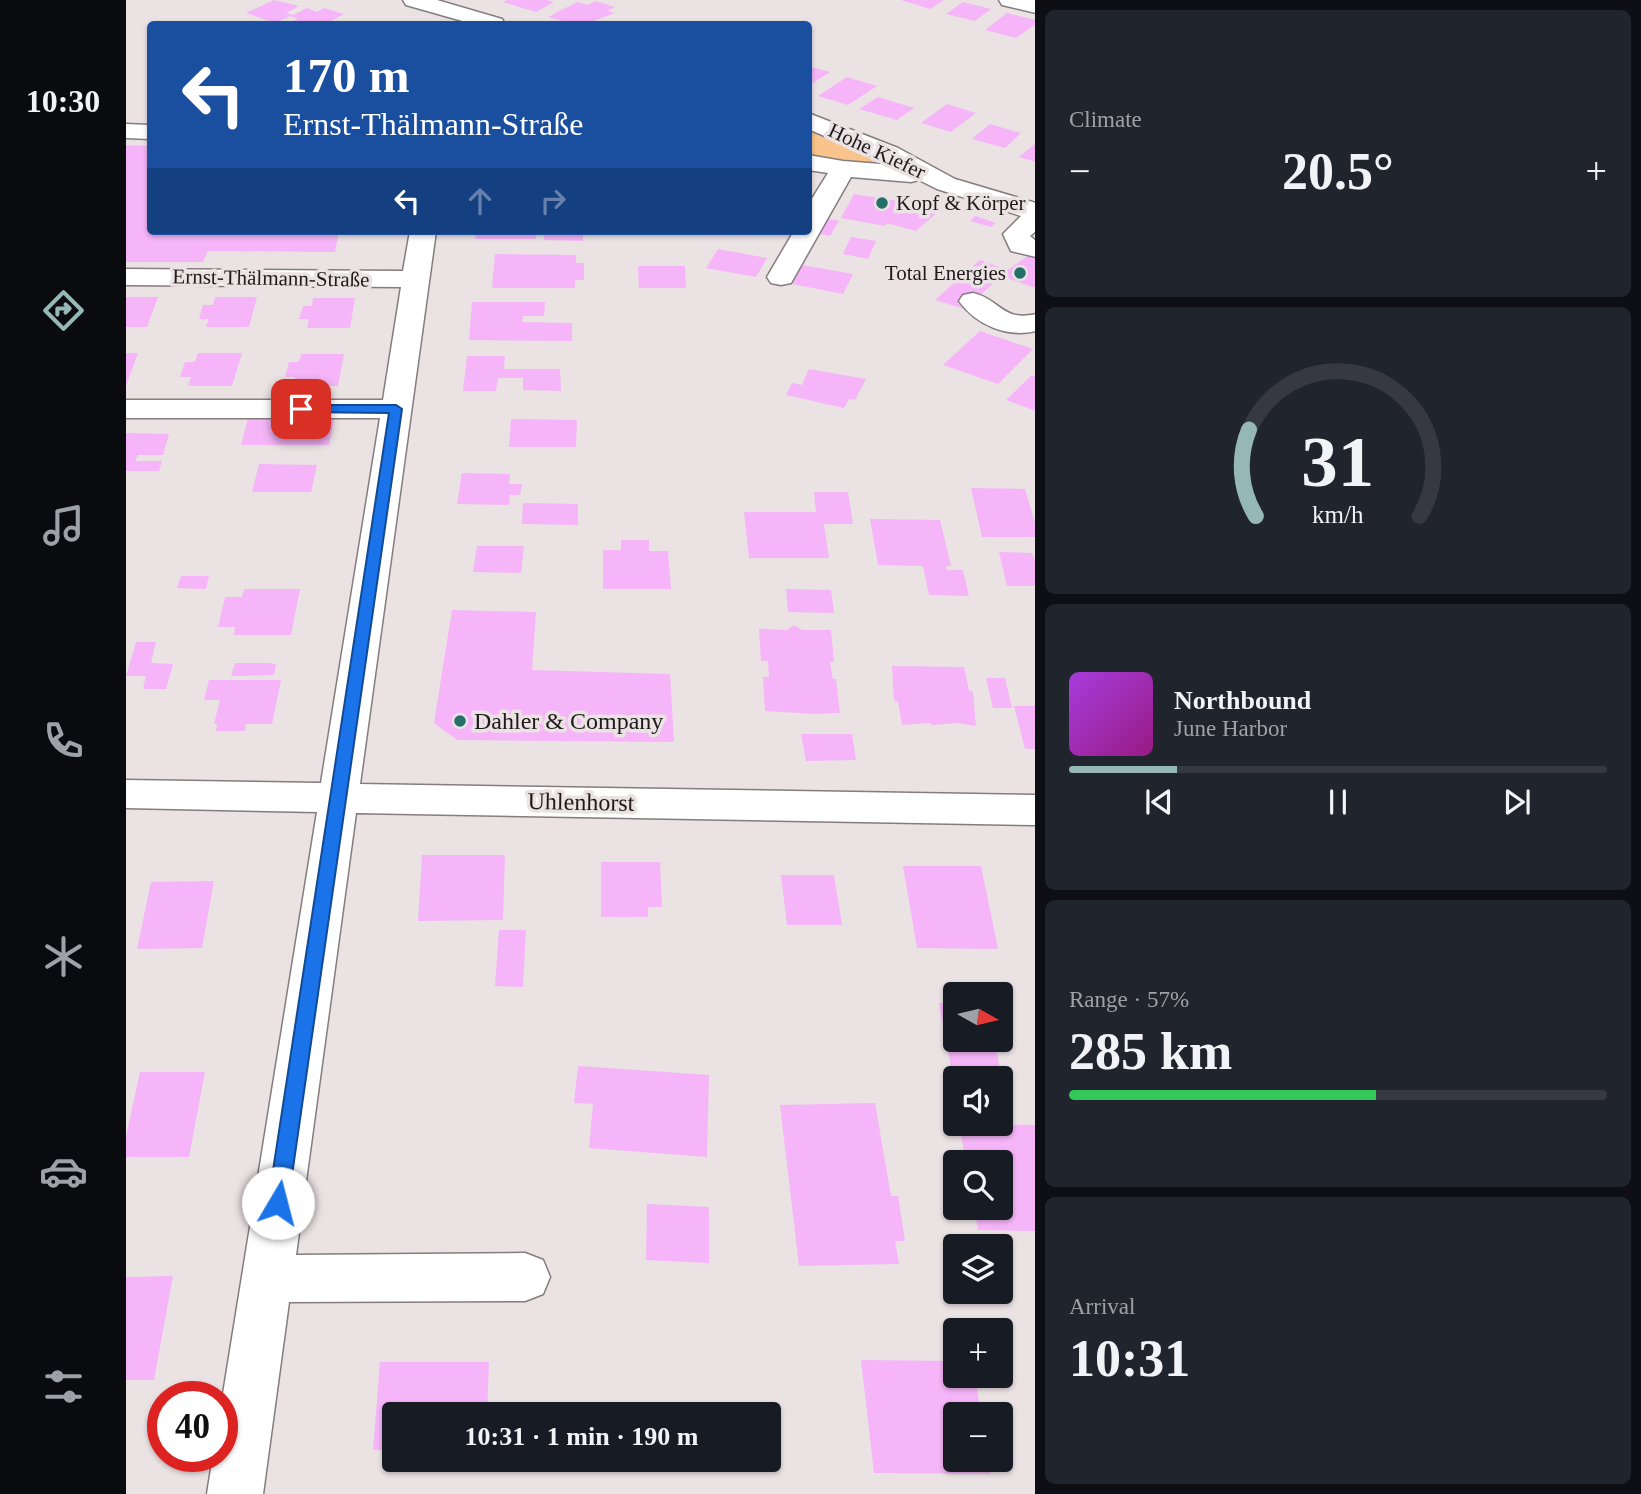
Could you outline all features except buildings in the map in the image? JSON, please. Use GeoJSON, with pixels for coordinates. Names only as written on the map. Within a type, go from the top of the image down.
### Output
{"type":"FeatureCollection","features":[{"type":"Feature","properties":{"kind":"street"},"geometry":{"type":"LineString","coordinates":[[414,0],[483,21]]}},
{"type":"Feature","properties":{"kind":"street"},"geometry":{"type":"LineString","coordinates":[[1010,0],[1035,6]]}},
{"type":"Feature","properties":{"kind":"street","name":"Hohe Kiefer"},"geometry":{"type":"LineString","coordinates":[[812,122],[889,153],[935,179]]}},
{"type":"Feature","properties":{"kind":"street"},"geometry":{"type":"LineString","coordinates":[[126,131],[147,132]]}},
{"type":"Feature","properties":{"kind":"street"},"geometry":{"type":"LineString","coordinates":[[812,163],[935,179],[1035,214],[1016,234],[1021,245],[1035,249]]}},
{"type":"Feature","properties":{"kind":"street"},"geometry":{"type":"LineString","coordinates":[[812,222],[843,169]]}},
{"type":"Feature","properties":{"kind":"street"},"geometry":{"type":"LineString","coordinates":[[234,1494],[421,235]]}},
{"type":"Feature","properties":{"kind":"street"},"geometry":{"type":"LineString","coordinates":[[781,277],[805,235]]}},
{"type":"Feature","properties":{"kind":"street","name":"Ernst-Thälmann-Straße"},"geometry":{"type":"LineString","coordinates":[[126,276],[415,279]]}},
{"type":"Feature","properties":{"kind":"street"},"geometry":{"type":"LineString","coordinates":[[974,302],[989,316],[1006,324],[1030,324],[1035,321]]}},
{"type":"Feature","properties":{"kind":"street"},"geometry":{"type":"LineString","coordinates":[[126,409],[396,409]]}},
{"type":"Feature","properties":{"kind":"street","name":"Uhlenhorst"},"geometry":{"type":"LineString","coordinates":[[126,794],[1035,810]]}},
{"type":"Feature","properties":{"kind":"street"},"geometry":{"type":"LineString","coordinates":[[267,1279],[525,1277]]}},
{"type":"Feature","properties":{"kind":"shaded area"},"geometry":{"type":"Polygon","coordinates":[[[812,132],[888,166],[884,169],[812,157],[812,132]]]}},
{"type":"Feature","properties":{"kind":"place","name":"Kopf & Körper"},"geometry":{"type":"Point","coordinates":[882,203]}},
{"type":"Feature","properties":{"kind":"place","name":"Total Energies"},"geometry":{"type":"Point","coordinates":[1020,273]}},
{"type":"Feature","properties":{"kind":"place","name":"Dahler & Company"},"geometry":{"type":"Point","coordinates":[460,721]}},
{"type":"Feature","properties":{"kind":"route"},"geometry":{"type":"LineString","coordinates":[[278,1203],[396,409],[301,409]]}}]}
